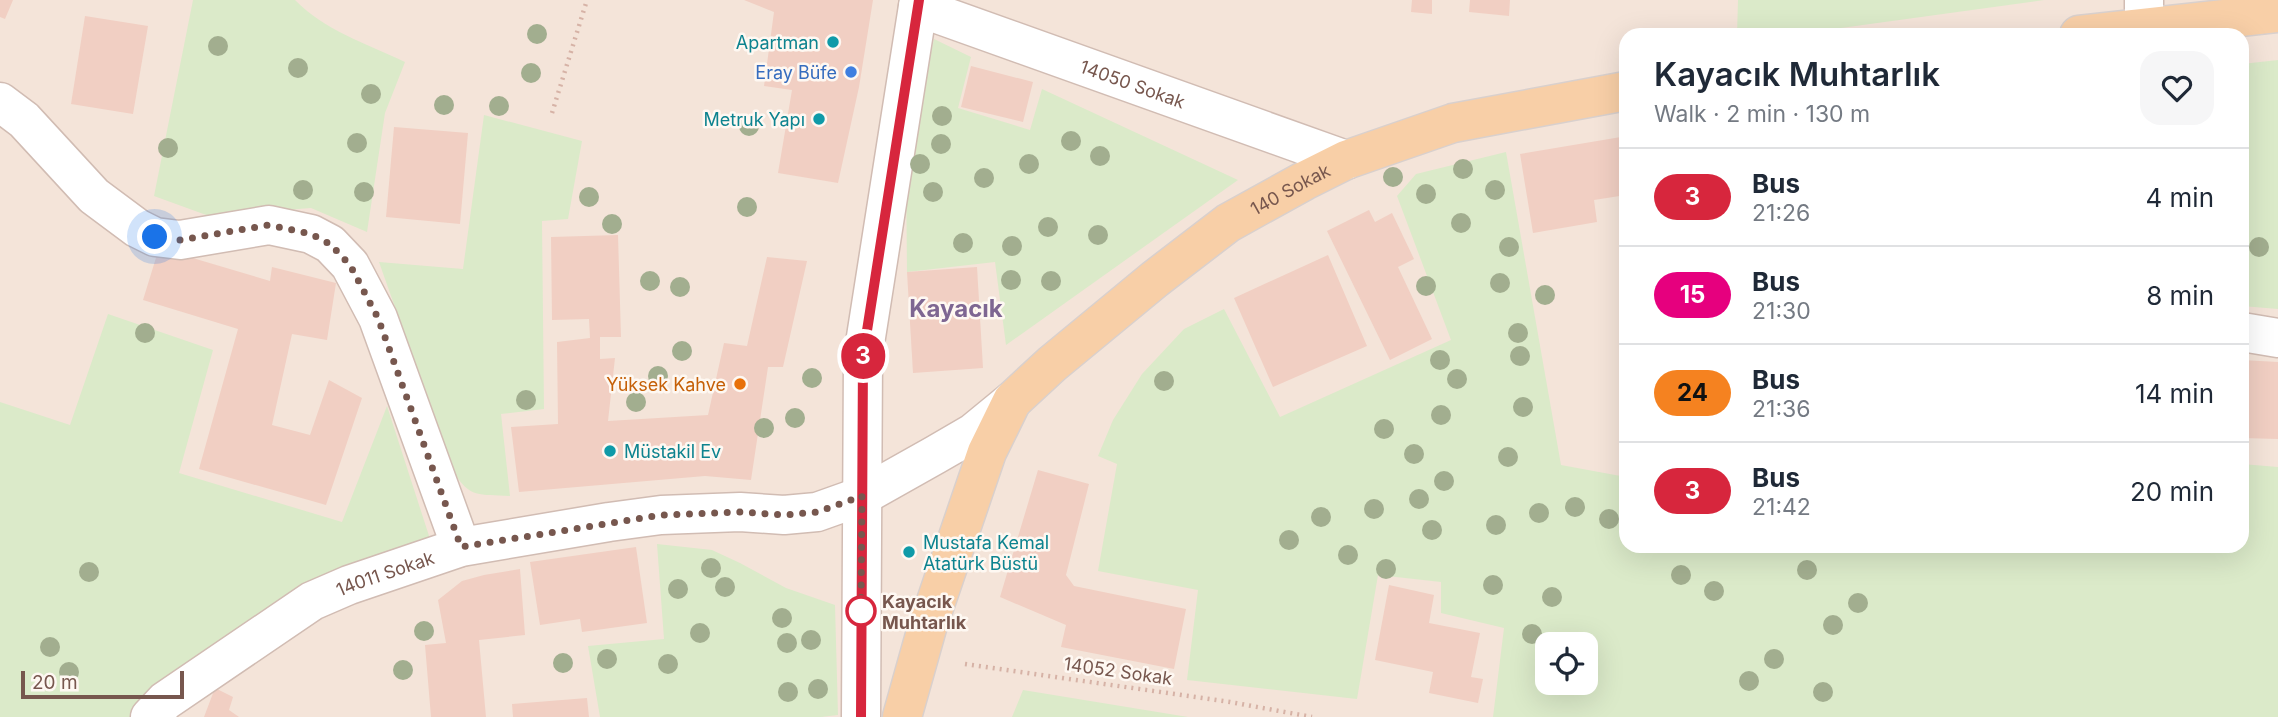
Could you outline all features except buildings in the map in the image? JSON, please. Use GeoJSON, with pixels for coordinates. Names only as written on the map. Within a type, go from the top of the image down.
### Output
{"type":"FeatureCollection","features":[{"type":"Feature","properties":{"kind":"main road"},"geometry":{"type":"LineString","coordinates":[[2101,28],[2144,14],[2278,12]]}},
{"type":"Feature","properties":{"kind":"main road","name":"140 Sokak"},"geometry":{"type":"LineString","coordinates":[[902,717],[927,628],[987,452],[1012,401],[1052,364],[1146,286],[1228,223],[1346,160],[1453,123],[1619,92]]}},
{"type":"Feature","properties":{"kind":"street","name":"14050 Sokak"},"geometry":{"type":"LineString","coordinates":[[918,4],[1346,160]]}},
{"type":"Feature","properties":{"kind":"street"},"geometry":{"type":"LineString","coordinates":[[861,717],[863,356],[918,4]]}},
{"type":"Feature","properties":{"kind":"street"},"geometry":{"type":"LineString","coordinates":[[0,102],[24,120],[94,196],[136,228],[155,237],[180,240],[269,225],[311,234],[330,244],[350,265],[378,318],[461,547]]}},
{"type":"Feature","properties":{"kind":"street"},"geometry":{"type":"LineString","coordinates":[[2249,333],[2278,338]]}},
{"type":"Feature","properties":{"kind":"street","name":"140 Sokak"},"geometry":{"type":"LineString","coordinates":[[862,496],[973,433],[1012,401]]}},
{"type":"Feature","properties":{"kind":"street","name":"14011 Sokak"},"geometry":{"type":"LineString","coordinates":[[150,717],[165,701],[312,601],[349,585],[461,547],[661,515],[740,512],[784,515],[817,512],[862,496]]}},
{"type":"Feature","properties":{"kind":"path"},"geometry":{"type":"LineString","coordinates":[[552,113],[587,0]]}},
{"type":"Feature","properties":{"kind":"path","name":"14052 Sokak"},"geometry":{"type":"LineString","coordinates":[[919,657],[1217,700],[1311,717]]}},
{"type":"Feature","properties":{"kind":"shaded area"},"geometry":{"type":"Polygon","coordinates":[[[0,0],[2278,0],[2278,717],[0,717],[0,0]]]}},
{"type":"Feature","properties":{"kind":"green space"},"geometry":{"type":"Polygon","coordinates":[[[193,0],[295,0],[333,28],[405,62],[385,113],[367,232],[311,208],[209,216],[154,196],[193,0]]]}},
{"type":"Feature","properties":{"kind":"green space"},"geometry":{"type":"Polygon","coordinates":[[[1738,0],[2044,0],[1841,28],[1737,28],[1738,0]]]}},
{"type":"Feature","properties":{"kind":"green space"},"geometry":{"type":"Polygon","coordinates":[[[934,39],[971,57],[958,108],[1030,130],[1042,89],[1238,180],[1006,345],[995,262],[907,272],[906,168],[934,39]]]}},
{"type":"Feature","properties":{"kind":"green space"},"geometry":{"type":"Polygon","coordinates":[[[2278,60],[2278,309],[2249,307],[2249,63],[2278,60]]]}},
{"type":"Feature","properties":{"kind":"green space"},"geometry":{"type":"Polygon","coordinates":[[[484,115],[582,141],[568,219],[542,221],[544,409],[501,414],[510,496],[483,495],[470,491],[453,471],[379,262],[463,269],[484,115]]]}},
{"type":"Feature","properties":{"kind":"green space"},"geometry":{"type":"Polygon","coordinates":[[[1506,152],[1561,465],[1619,476],[1619,553],[2249,553],[2249,465],[2278,467],[2278,717],[1493,717],[1504,628],[1441,613],[1441,582],[1378,575],[1357,699],[1187,680],[1198,590],[1098,571],[1117,464],[1098,456],[1113,420],[1142,374],[1184,329],[1224,309],[1280,417],[1451,340],[1397,196],[1416,174],[1506,152]]]}},
{"type":"Feature","properties":{"kind":"green space"},"geometry":{"type":"Polygon","coordinates":[[[108,314],[213,350],[179,473],[342,522],[387,406],[431,542],[304,587],[162,679],[130,717],[0,717],[0,402],[70,425],[108,314]]]}},
{"type":"Feature","properties":{"kind":"green space"},"geometry":{"type":"Polygon","coordinates":[[[657,544],[712,550],[786,588],[835,605],[838,715],[600,717],[588,646],[664,639],[657,544]]]}},
{"type":"Feature","properties":{"kind":"green space"},"geometry":{"type":"Polygon","coordinates":[[[1023,690],[1188,717],[1012,717],[1023,690]]]}},
{"type":"Feature","properties":{"kind":"bus line","name":"3"},"geometry":{"type":"LineString","coordinates":[[861,717],[863,356],[919,0]]}},
{"type":"Feature","properties":{"kind":"place","name":"Apartman"},"geometry":{"type":"Point","coordinates":[833,42]}},
{"type":"Feature","properties":{"kind":"place","name":"Eray Büfe"},"geometry":{"type":"Point","coordinates":[851,72]}},
{"type":"Feature","properties":{"kind":"place","name":"Metruk Yapı"},"geometry":{"type":"Point","coordinates":[819,119]}},
{"type":"Feature","properties":{"kind":"place","name":"Yüksek Kahve"},"geometry":{"type":"Point","coordinates":[740,384]}},
{"type":"Feature","properties":{"kind":"place","name":"Müstakil Ev"},"geometry":{"type":"Point","coordinates":[610,451]}},
{"type":"Feature","properties":{"kind":"place","name":"Mustafa Kemal Atatürk Büstü"},"geometry":{"type":"Point","coordinates":[909,552]}},
{"type":"Feature","properties":{"kind":"place","name":"Kayacık Muhtarlık"},"geometry":{"type":"Point","coordinates":[861,611]}},
{"type":"Feature","properties":{"kind":"district","name":"Kayacık"},"geometry":{"type":"Point","coordinates":[956,308]}},
{"type":"Feature","properties":{"kind":"route"},"geometry":{"type":"LineString","coordinates":[[155,237],[180,240],[269,225],[311,234],[330,244],[350,265],[378,318],[461,547],[661,515],[740,512],[784,515],[817,512],[862,496],[861,611]]}}]}
